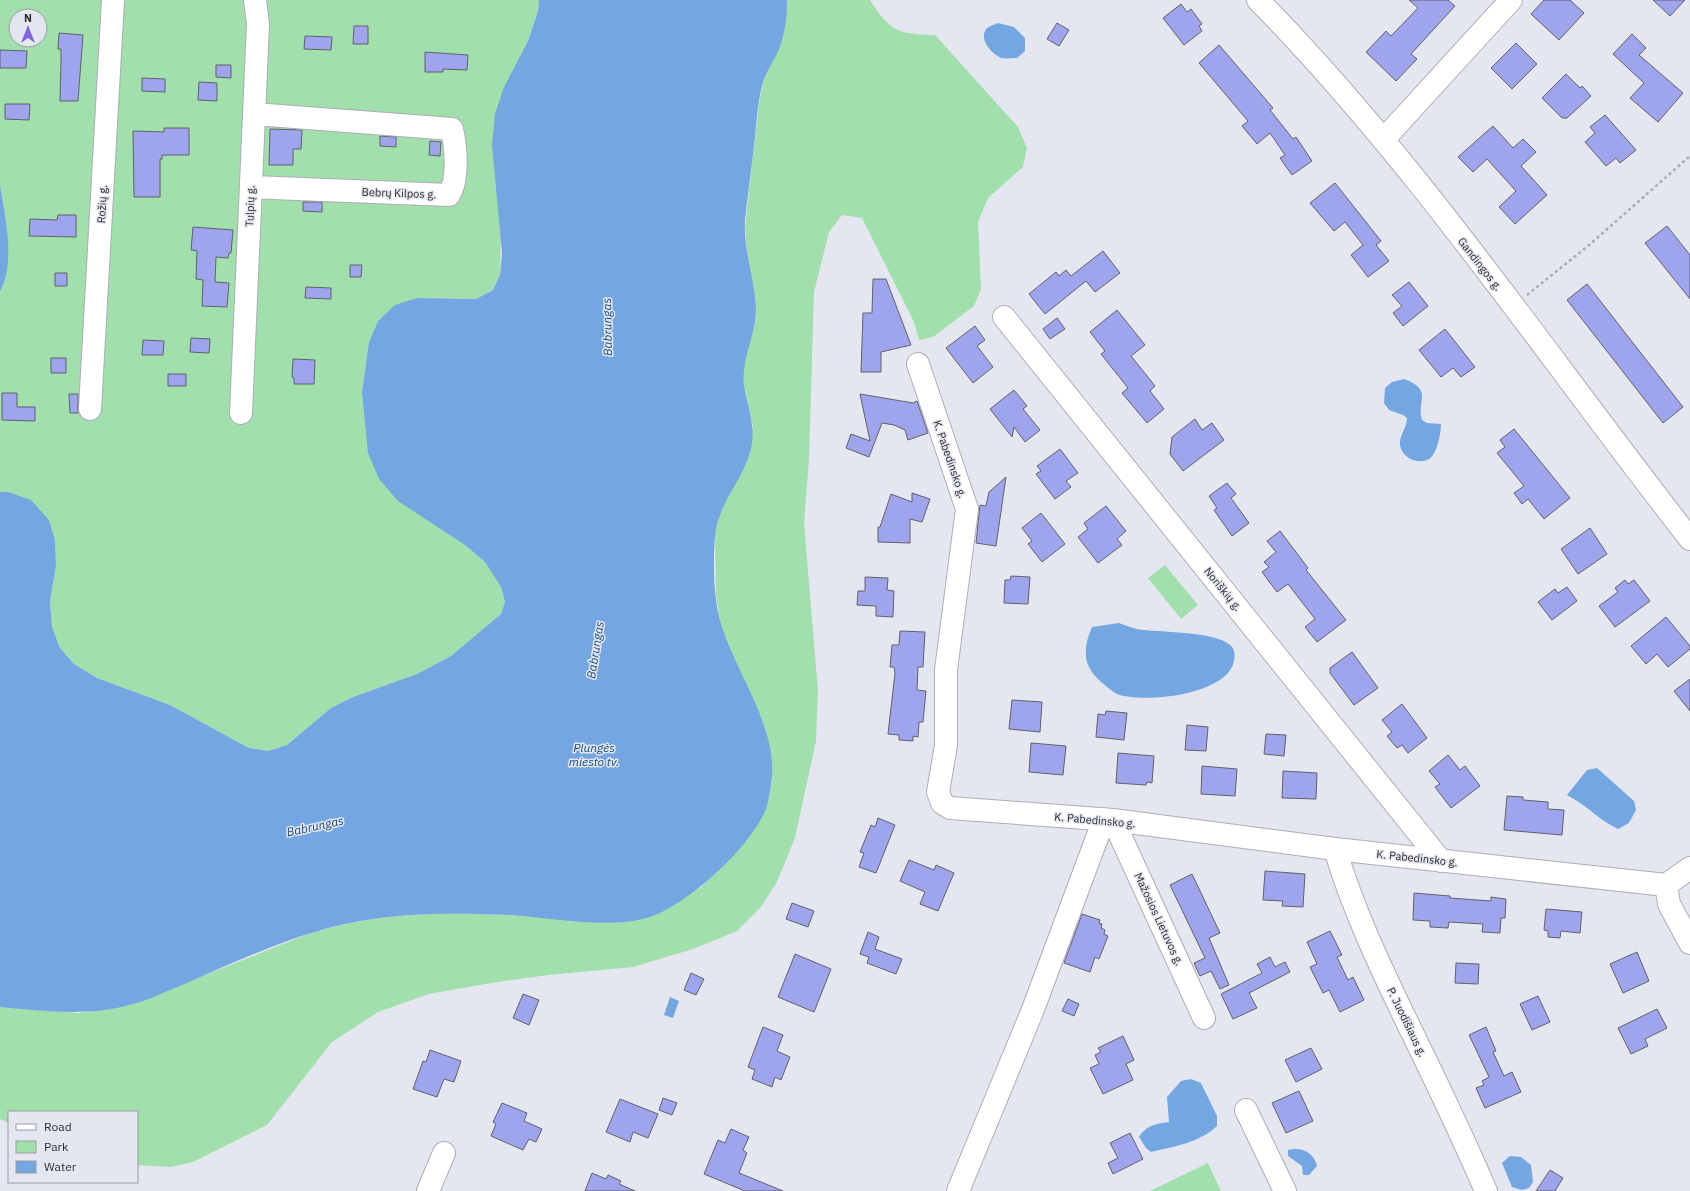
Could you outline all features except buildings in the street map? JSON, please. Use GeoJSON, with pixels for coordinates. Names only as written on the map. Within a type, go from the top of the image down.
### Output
{"type":"FeatureCollection","features":[{"type":"Feature","properties":{"kind":"street","name":"Rožių g."},"geometry":{"type":"LineString","coordinates":[[90,409],[113,0]]}},
{"type":"Feature","properties":{"kind":"street","name":"Tulpių g."},"geometry":{"type":"LineString","coordinates":[[241,413],[258,24],[255,0]]}},
{"type":"Feature","properties":{"kind":"street","name":"Gandingos g."},"geometry":{"type":"LineString","coordinates":[[1258,0],[1304,47],[1384,139],[1690,539]]}},
{"type":"Feature","properties":{"kind":"street"},"geometry":{"type":"LineString","coordinates":[[1384,139],[1511,0]]}},
{"type":"Feature","properties":{"kind":"street","name":"Bebrų Kilpos g."},"geometry":{"type":"LineString","coordinates":[[251,187],[449,195],[454,187],[455,145],[452,129],[254,114]]}},
{"type":"Feature","properties":{"kind":"street","name":"Noriškių g."},"geometry":{"type":"LineString","coordinates":[[1004,318],[1441,861]]}},
{"type":"Feature","properties":{"kind":"street","name":"K. Pabedinsko g."},"geometry":{"type":"LineString","coordinates":[[918,364],[967,509],[946,670],[946,745],[938,792],[942,803],[950,808],[1109,820],[1335,849],[1666,885]]}},
{"type":"Feature","properties":{"kind":"street"},"geometry":{"type":"LineString","coordinates":[[958,1191],[1109,820]]}},
{"type":"Feature","properties":{"kind":"street","name":"Mažosios Lietuvos g."},"geometry":{"type":"LineString","coordinates":[[1109,820],[1204,1018]]}},
{"type":"Feature","properties":{"kind":"street","name":"P. Juodišiaus g."},"geometry":{"type":"LineString","coordinates":[[1335,849],[1355,910],[1462,1135],[1486,1191]]}},
{"type":"Feature","properties":{"kind":"street"},"geometry":{"type":"LineString","coordinates":[[1690,868],[1666,885],[1669,904],[1685,937],[1690,943]]}},
{"type":"Feature","properties":{"kind":"street"},"geometry":{"type":"LineString","coordinates":[[1246,1110],[1285,1191]]}},
{"type":"Feature","properties":{"kind":"street"},"geometry":{"type":"LineString","coordinates":[[428,1191],[444,1153]]}},
{"type":"Feature","properties":{"kind":"path"},"geometry":{"type":"LineString","coordinates":[[1513,307],[1588,246],[1690,156]]}},
{"type":"Feature","properties":{"kind":"green space"},"geometry":{"type":"Polygon","coordinates":[[[0,0],[539,0],[538,11],[528,41],[504,87],[500,275],[493,290],[476,299],[417,298],[378,321],[369,342],[362,392],[465,545],[485,562],[501,587],[505,602],[501,614],[451,656],[417,674],[353,697],[331,708],[287,745],[268,751],[249,748],[170,705],[97,678],[74,664],[60,648],[52,627],[50,601],[56,566],[55,540],[49,520],[8,492],[0,492],[0,292],[3,286],[7,229],[0,184],[0,0]]]}},
{"type":"Feature","properties":{"kind":"green space"},"geometry":{"type":"Polygon","coordinates":[[[787,0],[870,0],[884,19],[896,29],[912,34],[935,35],[1018,127],[1027,148],[1023,167],[988,198],[978,222],[981,289],[974,306],[933,337],[919,340],[914,322],[862,218],[842,215],[829,232],[814,292],[809,459],[804,523],[818,691],[816,741],[795,838],[776,884],[760,908],[737,931],[693,949],[633,967],[548,975],[491,983],[429,994],[378,1012],[332,1042],[267,1125],[193,1162],[170,1167],[138,1165],[138,1111],[8,1111],[8,1123],[0,1119],[0,1007],[79,1013],[133,1004],[313,932],[355,922],[393,916],[442,913],[509,915],[661,912],[701,887],[735,853],[753,832],[766,808],[772,781],[766,730],[731,653],[720,622],[716,594],[715,534],[719,513],[746,464],[753,426],[744,385],[743,366],[756,318],[755,295],[747,251],[745,227],[759,104],[764,79],[779,48],[787,0]]]}},
{"type":"Feature","properties":{"kind":"green space"},"geometry":{"type":"Polygon","coordinates":[[[1165,565],[1198,605],[1181,619],[1148,578],[1165,565]]]}},
{"type":"Feature","properties":{"kind":"green space"},"geometry":{"type":"Polygon","coordinates":[[[1208,1163],[1221,1191],[1150,1191],[1208,1163]]]}},
{"type":"Feature","properties":{"kind":"water","name":"Plungės miesto tv."},"geometry":{"type":"Polygon","coordinates":[[[539,0],[787,0],[783,37],[764,79],[760,93],[745,220],[746,243],[754,289],[756,312],[744,366],[744,385],[752,421],[753,436],[745,467],[721,511],[717,523],[714,547],[715,594],[722,627],[764,724],[769,745],[772,765],[771,785],[766,809],[759,823],[735,854],[690,895],[660,913],[644,919],[607,923],[566,921],[511,915],[454,914],[379,918],[313,932],[268,948],[151,998],[116,1008],[100,1011],[67,1012],[0,1007],[0,492],[8,492],[31,500],[49,520],[55,540],[56,566],[50,601],[52,627],[60,648],[74,664],[97,678],[170,705],[249,748],[268,751],[287,745],[331,708],[353,697],[417,674],[451,656],[501,614],[505,602],[501,587],[485,562],[465,545],[398,501],[379,479],[368,453],[362,392],[369,342],[378,321],[395,305],[417,298],[476,299],[493,290],[500,275],[502,253],[492,145],[495,114],[504,87],[528,41],[538,11],[539,0]]]}},
{"type":"Feature","properties":{"kind":"water"},"geometry":{"type":"Polygon","coordinates":[[[998,23],[1014,27],[1025,38],[1025,51],[1017,58],[1001,58],[994,54],[985,43],[984,35],[986,29],[998,23]]]}},
{"type":"Feature","properties":{"kind":"water"},"geometry":{"type":"Polygon","coordinates":[[[0,184],[8,239],[8,253],[5,280],[0,292],[0,184]]]}},
{"type":"Feature","properties":{"kind":"water"},"geometry":{"type":"Polygon","coordinates":[[[1404,379],[1419,387],[1422,396],[1422,420],[1427,423],[1441,424],[1439,438],[1434,453],[1425,461],[1416,461],[1411,459],[1401,450],[1400,441],[1407,418],[1389,410],[1384,403],[1385,388],[1392,382],[1404,379]]]}},
{"type":"Feature","properties":{"kind":"water"},"geometry":{"type":"Polygon","coordinates":[[[1119,623],[1140,630],[1188,633],[1222,640],[1229,644],[1232,648],[1234,661],[1228,673],[1217,682],[1201,689],[1164,697],[1129,697],[1117,694],[1094,675],[1087,662],[1086,649],[1092,627],[1119,623]]]}},
{"type":"Feature","properties":{"kind":"water"},"geometry":{"type":"Polygon","coordinates":[[[1597,768],[1634,801],[1636,810],[1629,823],[1618,829],[1567,795],[1587,770],[1597,768]]]}},
{"type":"Feature","properties":{"kind":"water"},"geometry":{"type":"Polygon","coordinates":[[[670,997],[679,1001],[673,1018],[664,1015],[670,997]]]}},
{"type":"Feature","properties":{"kind":"water"},"geometry":{"type":"Polygon","coordinates":[[[1191,1079],[1201,1083],[1217,1116],[1217,1126],[1210,1132],[1195,1140],[1151,1152],[1146,1148],[1139,1137],[1145,1130],[1156,1124],[1169,1122],[1167,1097],[1181,1081],[1191,1079]]]}},
{"type":"Feature","properties":{"kind":"water"},"geometry":{"type":"Polygon","coordinates":[[[1294,1149],[1306,1151],[1316,1162],[1317,1166],[1309,1175],[1303,1175],[1302,1166],[1288,1156],[1288,1150],[1294,1149]]]}},
{"type":"Feature","properties":{"kind":"water"},"geometry":{"type":"Polygon","coordinates":[[[1510,1156],[1521,1157],[1531,1165],[1533,1182],[1529,1188],[1522,1190],[1512,1187],[1502,1163],[1510,1156]]]}},
{"type":"Feature","properties":{"kind":"water label","name":"Babrungas"},"geometry":{"type":"Point","coordinates":[607,327]}},
{"type":"Feature","properties":{"kind":"water label","name":"Babrungas"},"geometry":{"type":"Point","coordinates":[595,650]}},
{"type":"Feature","properties":{"kind":"water label","name":"Babrungas"},"geometry":{"type":"Point","coordinates":[315,826]}}]}
